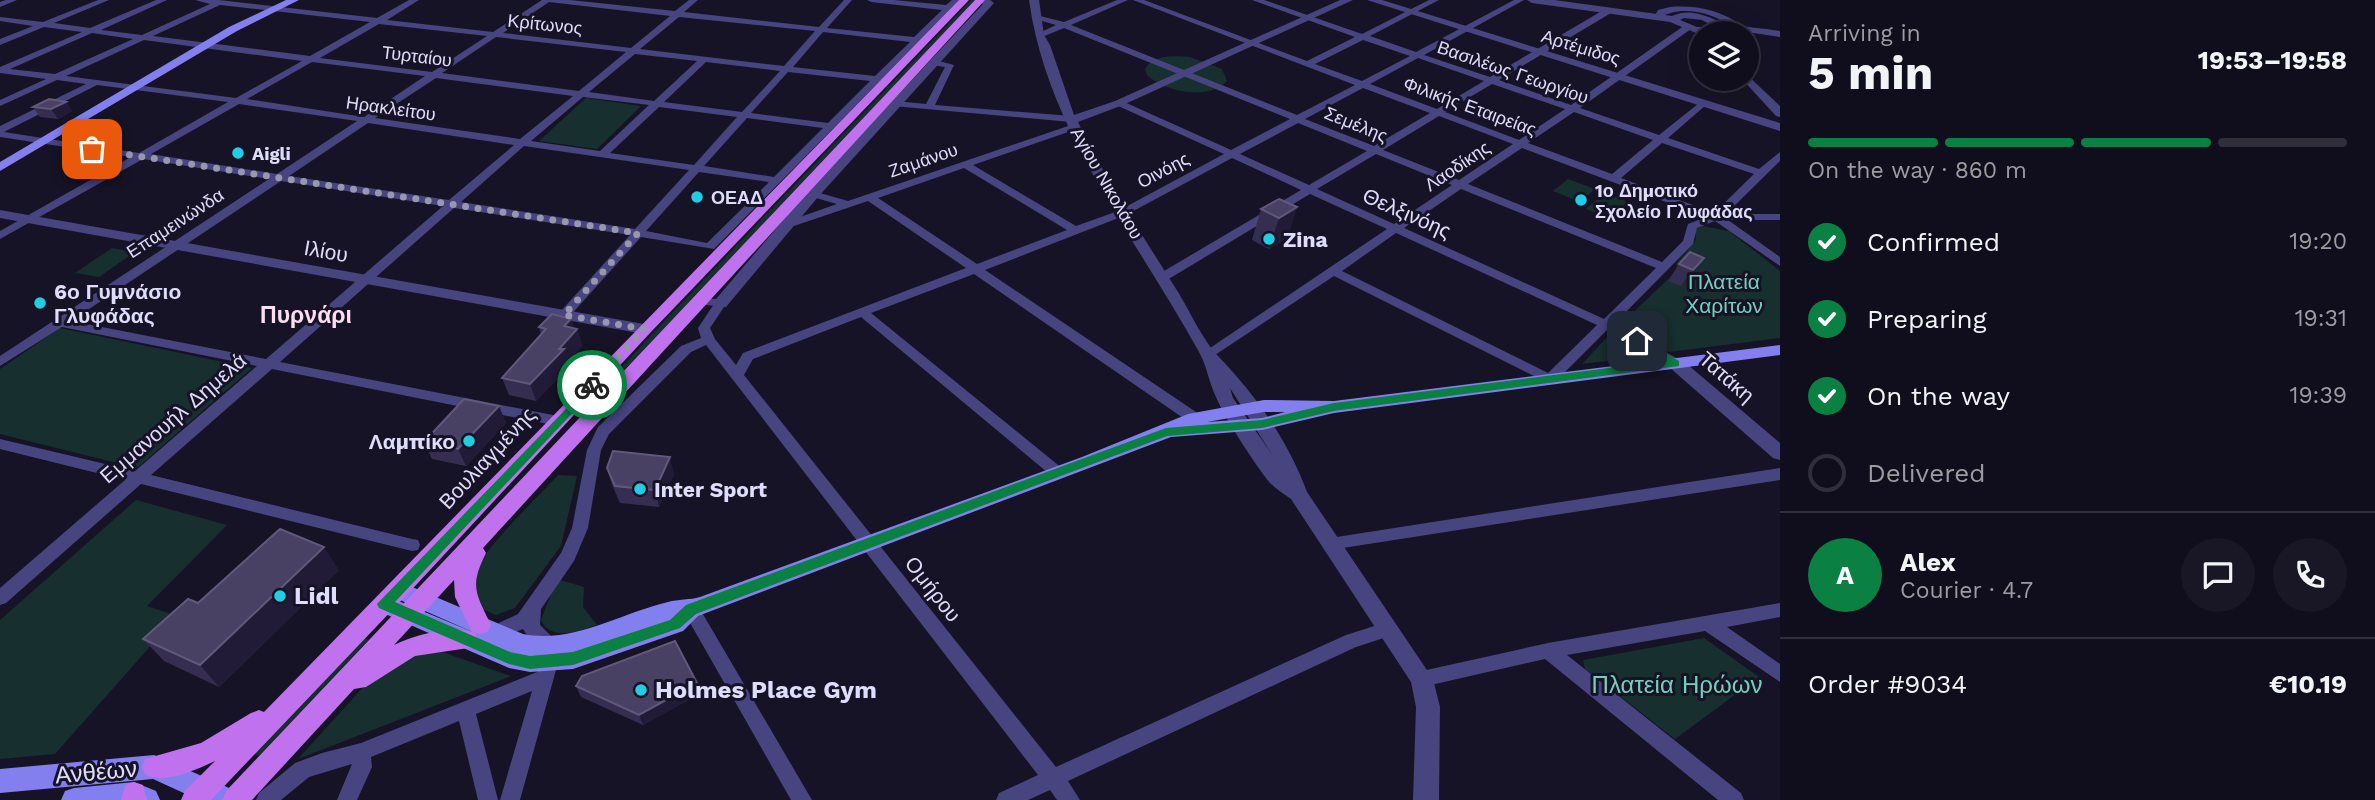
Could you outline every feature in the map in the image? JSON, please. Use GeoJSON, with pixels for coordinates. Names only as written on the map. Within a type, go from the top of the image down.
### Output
{"type":"FeatureCollection","features":[{"type":"Feature","properties":{"kind":"main road"},"geometry":{"type":"LineString","coordinates":[[0,167],[205,45],[294,0]]}},
{"type":"Feature","properties":{"kind":"main road","name":"Βουλιαγμένης"},"geometry":{"type":"LineString","coordinates":[[235,800],[702,301],[893,84],[907,55],[947,12],[964,0]]}},
{"type":"Feature","properties":{"kind":"main road","name":"Βουλιαγμένης"},"geometry":{"type":"LineString","coordinates":[[208,796],[294,696],[644,329],[980,0]]}},
{"type":"Feature","properties":{"kind":"main road"},"geometry":{"type":"LineString","coordinates":[[1166,432],[1247,417],[1780,350]]}},
{"type":"Feature","properties":{"kind":"main road"},"geometry":{"type":"LineString","coordinates":[[493,524],[463,578],[462,590],[481,633],[509,658],[548,662],[598,651],[675,624],[691,609],[1166,432],[1194,418],[1247,417]]}},
{"type":"Feature","properties":{"kind":"main road"},"geometry":{"type":"LineString","coordinates":[[391,597],[481,633],[521,643],[548,662]]}},
{"type":"Feature","properties":{"kind":"main road"},"geometry":{"type":"LineString","coordinates":[[324,705],[405,648],[423,642],[481,633]]}},
{"type":"Feature","properties":{"kind":"main road"},"geometry":{"type":"LineString","coordinates":[[154,767],[189,761],[212,753],[294,696]]}},
{"type":"Feature","properties":{"kind":"main road","name":"Ανθέων"},"geometry":{"type":"LineString","coordinates":[[0,781],[154,767],[208,796]]}},
{"type":"Feature","properties":{"kind":"main road","name":"Ανθέων"},"geometry":{"type":"LineString","coordinates":[[74,800],[138,798]]}},
{"type":"Feature","properties":{"kind":"street"},"geometry":{"type":"LineString","coordinates":[[0,5],[13,0]]}},
{"type":"Feature","properties":{"kind":"street"},"geometry":{"type":"LineString","coordinates":[[0,42],[105,0]]}},
{"type":"Feature","properties":{"kind":"street"},"geometry":{"type":"LineString","coordinates":[[0,70],[163,0]]}},
{"type":"Feature","properties":{"kind":"street","name":"Κρίτωνος"},"geometry":{"type":"LineString","coordinates":[[200,0],[788,68],[893,84]]}},
{"type":"Feature","properties":{"kind":"street"},"geometry":{"type":"LineString","coordinates":[[0,236],[415,0]]}},
{"type":"Feature","properties":{"kind":"street"},"geometry":{"type":"LineString","coordinates":[[547,0],[916,40]]}},
{"type":"Feature","properties":{"kind":"street","name":"Επαμεινώνδα"},"geometry":{"type":"LineString","coordinates":[[0,362],[547,0]]}},
{"type":"Feature","properties":{"kind":"street","name":"Εμμανουήλ Δημελά"},"geometry":{"type":"LineString","coordinates":[[0,598],[451,204],[694,0]]}},
{"type":"Feature","properties":{"kind":"street"},"geometry":{"type":"LineString","coordinates":[[564,315],[848,0]]}},
{"type":"Feature","properties":{"kind":"street"},"geometry":{"type":"LineString","coordinates":[[872,0],[947,12]]}},
{"type":"Feature","properties":{"kind":"street"},"geometry":{"type":"LineString","coordinates":[[907,55],[916,40],[947,12],[956,0]]}},
{"type":"Feature","properties":{"kind":"street"},"geometry":{"type":"LineString","coordinates":[[0,132],[43,141],[638,233],[710,247],[830,126],[893,84],[935,63],[989,3],[980,0]]}},
{"type":"Feature","properties":{"kind":"street","name":"Αγίου Νικολάου"},"geometry":{"type":"LineString","coordinates":[[1034,0],[1039,35],[1045,45],[1062,102],[1122,213],[1209,355],[1225,399],[1247,417],[1278,479],[1298,494],[1422,679],[1428,707],[1426,800]]}},
{"type":"Feature","properties":{"kind":"street"},"geometry":{"type":"LineString","coordinates":[[1039,35],[1124,0]]}},
{"type":"Feature","properties":{"kind":"street","name":"Φιλικής Εταιρείας"},"geometry":{"type":"LineString","coordinates":[[1137,0],[1716,216],[1780,262]]}},
{"type":"Feature","properties":{"kind":"street","name":"Βασιλέως Γεωργίου"},"geometry":{"type":"LineString","coordinates":[[1256,0],[1760,173]]}},
{"type":"Feature","properties":{"kind":"street","name":"Ζαμάνου"},"geometry":{"type":"LineString","coordinates":[[784,226],[1073,123],[1348,0]]}},
{"type":"Feature","properties":{"kind":"street","name":"Αρτέμιδος"},"geometry":{"type":"LineString","coordinates":[[1372,0],[1780,127]]}},
{"type":"Feature","properties":{"kind":"street"},"geometry":{"type":"LineString","coordinates":[[1308,64],[1436,0]]}},
{"type":"Feature","properties":{"kind":"street","name":"Οινόης"},"geometry":{"type":"LineString","coordinates":[[737,375],[748,356],[1122,213],[1520,0]]}},
{"type":"Feature","properties":{"kind":"street"},"geometry":{"type":"LineString","coordinates":[[1532,0],[1673,19],[1688,27]]}},
{"type":"Feature","properties":{"kind":"street"},"geometry":{"type":"LineString","coordinates":[[1699,14],[1702,0]]}},
{"type":"Feature","properties":{"kind":"street"},"geometry":{"type":"LineString","coordinates":[[0,103],[223,1]]}},
{"type":"Feature","properties":{"kind":"street"},"geometry":{"type":"LineString","coordinates":[[1163,277],[1608,10]]}},
{"type":"Feature","properties":{"kind":"street"},"geometry":{"type":"LineString","coordinates":[[1658,17],[1661,12],[1669,10],[1728,21]]}},
{"type":"Feature","properties":{"kind":"street"},"geometry":{"type":"LineString","coordinates":[[1673,19],[1682,15],[1699,14],[1713,21]]}},
{"type":"Feature","properties":{"kind":"street","name":"Σεμέλης"},"geometry":{"type":"LineString","coordinates":[[1035,16],[1065,25],[1664,267]]}},
{"type":"Feature","properties":{"kind":"street","name":"Τυρταίου"},"geometry":{"type":"LineString","coordinates":[[0,19],[830,126]]}},
{"type":"Feature","properties":{"kind":"street","name":"Λαοδίκης"},"geometry":{"type":"LineString","coordinates":[[1209,355],[1619,77],[1688,27]]}},
{"type":"Feature","properties":{"kind":"street"},"geometry":{"type":"LineString","coordinates":[[1759,32],[1780,34]]}},
{"type":"Feature","properties":{"kind":"street"},"geometry":{"type":"LineString","coordinates":[[601,156],[705,58]]}},
{"type":"Feature","properties":{"kind":"street"},"geometry":{"type":"LineString","coordinates":[[929,107],[950,65],[935,63]]}},
{"type":"Feature","properties":{"kind":"street","name":"Ηρακλείτου"},"geometry":{"type":"LineString","coordinates":[[0,70],[238,100],[776,180]]}},
{"type":"Feature","properties":{"kind":"street"},"geometry":{"type":"LineString","coordinates":[[0,132],[95,83]]}},
{"type":"Feature","properties":{"kind":"street"},"geometry":{"type":"LineString","coordinates":[[893,84],[896,104]]}},
{"type":"Feature","properties":{"kind":"street"},"geometry":{"type":"LineString","coordinates":[[1759,91],[1780,113]]}},
{"type":"Feature","properties":{"kind":"street","name":"Θελξινόης"},"geometry":{"type":"LineString","coordinates":[[1119,103],[1605,324],[1675,363]]}},
{"type":"Feature","properties":{"kind":"street"},"geometry":{"type":"LineString","coordinates":[[1614,178],[1703,103]]}},
{"type":"Feature","properties":{"kind":"street"},"geometry":{"type":"LineString","coordinates":[[896,104],[1073,123]]}},
{"type":"Feature","properties":{"kind":"street"},"geometry":{"type":"LineString","coordinates":[[481,633],[516,625],[532,609],[575,544],[594,450],[603,432],[686,349],[700,341],[709,341],[704,327],[720,304],[784,226],[896,104]]}},
{"type":"Feature","properties":{"kind":"street"},"geometry":{"type":"LineString","coordinates":[[1333,271],[1550,379],[1689,242],[1692,226],[1716,216],[1780,155]]}},
{"type":"Feature","properties":{"kind":"street"},"geometry":{"type":"LineString","coordinates":[[964,164],[1076,231]]}},
{"type":"Feature","properties":{"kind":"street"},"geometry":{"type":"LineString","coordinates":[[813,194],[848,204]]}},
{"type":"Feature","properties":{"kind":"street"},"geometry":{"type":"LineString","coordinates":[[870,197],[1194,418]]}},
{"type":"Feature","properties":{"kind":"street","name":"Ιλίου"},"geometry":{"type":"LineString","coordinates":[[0,214],[644,329]]}},
{"type":"Feature","properties":{"kind":"street"},"geometry":{"type":"LineString","coordinates":[[1716,216],[1780,217]]}},
{"type":"Feature","properties":{"kind":"street"},"geometry":{"type":"LineString","coordinates":[[702,301],[720,304]]}},
{"type":"Feature","properties":{"kind":"street"},"geometry":{"type":"LineString","coordinates":[[862,312],[1058,473]]}},
{"type":"Feature","properties":{"kind":"street"},"geometry":{"type":"LineString","coordinates":[[58,322],[558,421]]}},
{"type":"Feature","properties":{"kind":"street","name":"Ομήρου"},"geometry":{"type":"LineString","coordinates":[[709,341],[1070,800]]}},
{"type":"Feature","properties":{"kind":"street","name":"Τατάκη"},"geometry":{"type":"LineString","coordinates":[[1675,363],[1780,453]]}},
{"type":"Feature","properties":{"kind":"street"},"geometry":{"type":"LineString","coordinates":[[583,426],[603,432]]}},
{"type":"Feature","properties":{"kind":"street"},"geometry":{"type":"LineString","coordinates":[[0,444],[412,545]]}},
{"type":"Feature","properties":{"kind":"street"},"geometry":{"type":"LineString","coordinates":[[1330,544],[1780,474]]}},
{"type":"Feature","properties":{"kind":"street"},"geometry":{"type":"LineString","coordinates":[[510,800],[548,662],[531,628],[532,609]]}},
{"type":"Feature","properties":{"kind":"street"},"geometry":{"type":"LineString","coordinates":[[691,609],[802,800]]}},
{"type":"Feature","properties":{"kind":"street"},"geometry":{"type":"LineString","coordinates":[[1422,679],[1548,651],[1780,610]]}},
{"type":"Feature","properties":{"kind":"street"},"geometry":{"type":"LineString","coordinates":[[1707,624],[1780,674]]}},
{"type":"Feature","properties":{"kind":"street"},"geometry":{"type":"LineString","coordinates":[[1006,800],[1352,640],[1387,630]]}},
{"type":"Feature","properties":{"kind":"street"},"geometry":{"type":"LineString","coordinates":[[1548,651],[1734,800]]}},
{"type":"Feature","properties":{"kind":"street"},"geometry":{"type":"LineString","coordinates":[[266,800],[302,771],[322,762],[360,752],[465,709],[548,662]]}},
{"type":"Feature","properties":{"kind":"street"},"geometry":{"type":"LineString","coordinates":[[465,709],[488,800]]}},
{"type":"Feature","properties":{"kind":"street"},"geometry":{"type":"LineString","coordinates":[[347,800],[362,767],[360,752]]}},
{"type":"Feature","properties":{"kind":"green space"},"geometry":{"type":"Polygon","coordinates":[[[971,0],[975,0],[633,361],[586,406],[653,333],[971,0]]]}},
{"type":"Feature","properties":{"kind":"green space"},"geometry":{"type":"Polygon","coordinates":[[[1190,57],[1222,69],[1227,81],[1209,91],[1187,92],[1164,86],[1147,75],[1145,69],[1159,58],[1190,57]]]}},
{"type":"Feature","properties":{"kind":"green space"},"geometry":{"type":"Polygon","coordinates":[[[586,98],[641,106],[597,149],[539,141],[586,98]]]}},
{"type":"Feature","properties":{"kind":"green space"},"geometry":{"type":"Polygon","coordinates":[[[1568,179],[1595,189],[1580,202],[1553,191],[1568,179]]]}},
{"type":"Feature","properties":{"kind":"green space"},"geometry":{"type":"Polygon","coordinates":[[[1604,193],[1636,205],[1618,222],[1586,209],[1604,193]]]}},
{"type":"Feature","properties":{"kind":"green space","name":"Πλατεία Χαρίτων"},"geometry":{"type":"Polygon","coordinates":[[[1702,226],[1729,231],[1780,271],[1780,338],[1669,352],[1647,342],[1626,325],[1629,316],[1679,269],[1676,264],[1696,240],[1696,229],[1702,226]]]}},
{"type":"Feature","properties":{"kind":"green space"},"geometry":{"type":"Polygon","coordinates":[[[112,248],[135,252],[99,277],[75,273],[112,248]]]}},
{"type":"Feature","properties":{"kind":"green space"},"geometry":{"type":"Polygon","coordinates":[[[60,328],[252,368],[137,468],[0,434],[0,369],[60,328]]]}},
{"type":"Feature","properties":{"kind":"green space"},"geometry":{"type":"Polygon","coordinates":[[[1609,335],[1619,336],[1654,355],[1582,364],[1609,335]]]}},
{"type":"Feature","properties":{"kind":"green space"},"geometry":{"type":"Polygon","coordinates":[[[558,475],[577,476],[561,546],[515,608],[496,615],[480,608],[474,594],[473,581],[481,561],[558,475]]]}},
{"type":"Feature","properties":{"kind":"green space"},"geometry":{"type":"Polygon","coordinates":[[[136,500],[227,525],[147,606],[177,616],[55,754],[0,759],[0,620],[136,500]]]}},
{"type":"Feature","properties":{"kind":"green space"},"geometry":{"type":"Polygon","coordinates":[[[557,579],[584,587],[583,607],[597,625],[566,633],[551,631],[545,627],[541,620],[557,579]]]}},
{"type":"Feature","properties":{"kind":"green space"},"geometry":{"type":"Polygon","coordinates":[[[362,637],[368,640],[259,756],[252,753],[362,637]]]}},
{"type":"Feature","properties":{"kind":"green space","name":"Πλατεία Ηρώων"},"geometry":{"type":"Polygon","coordinates":[[[1704,638],[1759,677],[1675,739],[1585,669],[1583,660],[1704,638]]]}},
{"type":"Feature","properties":{"kind":"green space"},"geometry":{"type":"Polygon","coordinates":[[[442,652],[511,676],[298,759],[377,672],[406,656],[442,652]]]}},
{"type":"Feature","properties":{"kind":"building"},"geometry":{"type":"Polygon","coordinates":[[[49,99],[66,102],[51,109],[33,107],[49,99]]]}},
{"type":"Feature","properties":{"kind":"building"},"geometry":{"type":"Polygon","coordinates":[[[1279,199],[1297,207],[1279,218],[1261,209],[1279,199]]]}},
{"type":"Feature","properties":{"kind":"building"},"geometry":{"type":"Polygon","coordinates":[[[1690,252],[1704,258],[1693,270],[1679,264],[1690,252]]]}},
{"type":"Feature","properties":{"kind":"building"},"geometry":{"type":"Polygon","coordinates":[[[552,314],[571,319],[564,326],[577,329],[559,349],[564,349],[530,384],[502,378],[546,329],[539,327],[552,314]]]}},
{"type":"Feature","properties":{"kind":"building"},"geometry":{"type":"Polygon","coordinates":[[[464,399],[499,406],[458,449],[424,442],[464,399]]]}},
{"type":"Feature","properties":{"kind":"building"},"geometry":{"type":"Polygon","coordinates":[[[613,451],[670,457],[655,490],[615,486],[607,468],[613,451]]]}},
{"type":"Feature","properties":{"kind":"building"},"geometry":{"type":"Polygon","coordinates":[[[280,529],[324,547],[200,665],[143,639],[188,599],[198,603],[280,529]]]}},
{"type":"Feature","properties":{"kind":"building","name":"Holmes Place Gym"},"geometry":{"type":"Polygon","coordinates":[[[675,641],[697,683],[639,715],[576,686],[582,676],[675,641]]]}},
{"type":"Feature","properties":{"kind":"way so far"},"geometry":{"type":"LineString","coordinates":[[92,149],[638,233],[564,315],[644,329],[592,385]]}},
{"type":"Feature","properties":{"kind":"place","name":"Aigli"},"geometry":{"type":"Point","coordinates":[238,153]}},
{"type":"Feature","properties":{"kind":"place","name":"ΟΕΑΔ"},"geometry":{"type":"Point","coordinates":[697,197]}},
{"type":"Feature","properties":{"kind":"place","name":"1ο Δημοτικό Σχολείο Γλυφάδας"},"geometry":{"type":"Point","coordinates":[1581,200]}},
{"type":"Feature","properties":{"kind":"place","name":"Zina"},"geometry":{"type":"Point","coordinates":[1269,239]}},
{"type":"Feature","properties":{"kind":"place","name":"6ο Γυμνάσιο Γλυφάδας"},"geometry":{"type":"Point","coordinates":[40,303]}},
{"type":"Feature","properties":{"kind":"place","name":"Λαμπίκο"},"geometry":{"type":"Point","coordinates":[469,441]}},
{"type":"Feature","properties":{"kind":"place","name":"Inter Sport"},"geometry":{"type":"Point","coordinates":[640,489]}},
{"type":"Feature","properties":{"kind":"place","name":"Lidl"},"geometry":{"type":"Point","coordinates":[280,596]}},
{"type":"Feature","properties":{"kind":"place","name":"Holmes Place Gym"},"geometry":{"type":"Point","coordinates":[641,690]}},
{"type":"Feature","properties":{"kind":"district","name":"Πυρνάρι"},"geometry":{"type":"Point","coordinates":[306,315]}},
{"type":"Feature","properties":{"kind":"route"},"geometry":{"type":"LineString","coordinates":[[592,385],[384,604],[509,658],[530,662],[573,659],[675,624],[691,609],[1166,432],[1262,424],[1334,407],[1675,363],[1637,341]]}}]}
